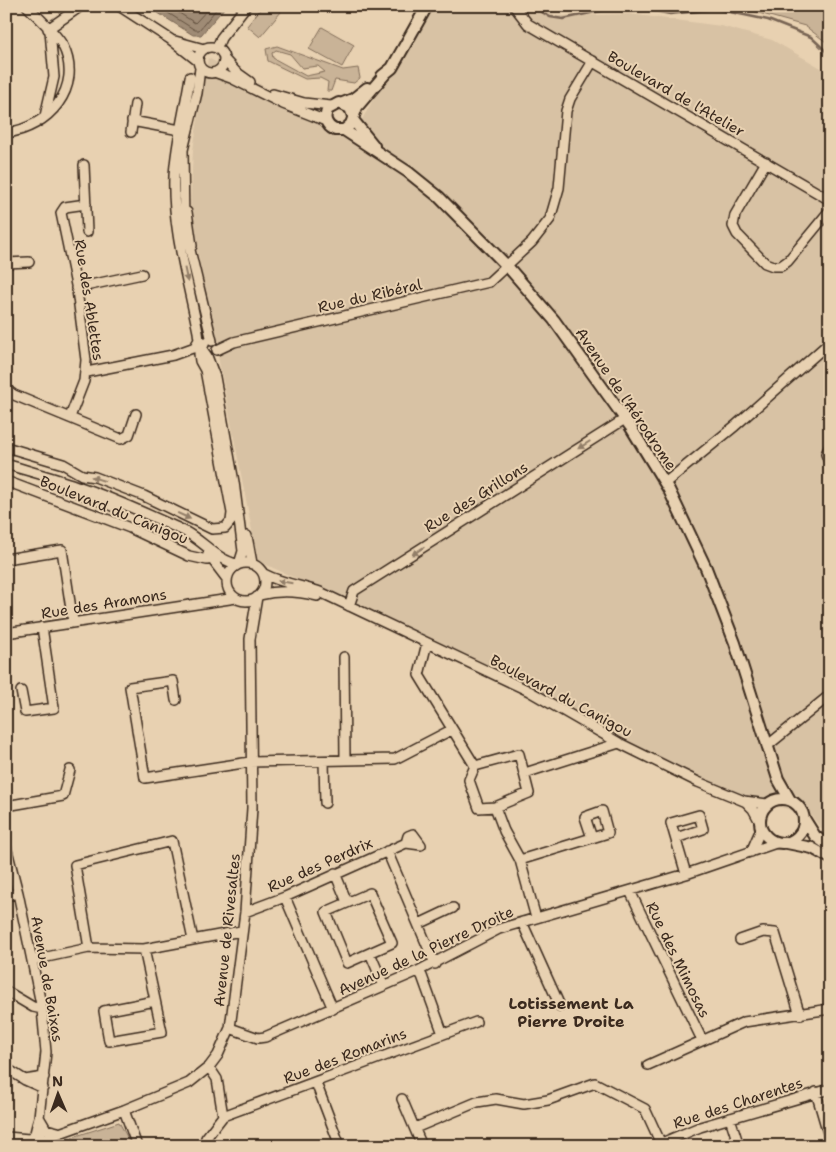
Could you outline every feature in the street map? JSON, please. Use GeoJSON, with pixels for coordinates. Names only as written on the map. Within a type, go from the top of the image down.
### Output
{"type":"FeatureCollection","features":[{"type":"Feature","properties":{"kind":"main road"},"geometry":{"type":"LineString","coordinates":[[386,73],[353,99],[343,104],[331,106],[326,112],[326,121],[331,128],[344,130],[353,118],[357,107],[386,73],[427,6]]}},
{"type":"Feature","properties":{"kind":"main road"},"geometry":{"type":"LineString","coordinates":[[343,104],[350,108],[353,118]]}},
{"type":"Feature","properties":{"kind":"main road","name":"Avenue de l'Aérodrome"},"geometry":{"type":"LineString","coordinates":[[353,118],[380,153]]}},
{"type":"Feature","properties":{"kind":"main road","name":"Avenue de l'Aérodrome"},"geometry":{"type":"LineString","coordinates":[[344,130],[380,153],[438,197],[508,267],[554,320],[625,419],[665,482],[706,568],[734,643],[778,779],[790,800]]}},
{"type":"Feature","properties":{"kind":"main road"},"geometry":{"type":"LineString","coordinates":[[778,779],[770,802],[763,809],[760,825],[770,840],[776,843],[787,843],[812,848],[830,858]]}},
{"type":"Feature","properties":{"kind":"main road"},"geometry":{"type":"LineString","coordinates":[[770,802],[790,800],[800,807],[814,836],[830,847]]}},
{"type":"Feature","properties":{"kind":"main road"},"geometry":{"type":"LineString","coordinates":[[787,843],[800,835],[805,820]]}},
{"type":"Feature","properties":{"kind":"street"},"geometry":{"type":"LineString","coordinates":[[6,133],[22,131],[45,116],[61,102],[70,77],[64,48],[59,38],[27,6]]}},
{"type":"Feature","properties":{"kind":"street"},"geometry":{"type":"LineString","coordinates":[[49,30],[82,6]]}},
{"type":"Feature","properties":{"kind":"street"},"geometry":{"type":"LineString","coordinates":[[119,6],[170,39],[199,65],[205,73],[232,78],[283,104],[326,121]]}},
{"type":"Feature","properties":{"kind":"street"},"geometry":{"type":"LineString","coordinates":[[217,48],[221,38],[246,6]]}},
{"type":"Feature","properties":{"kind":"street","name":"Boulevard de l'Atelier"},"geometry":{"type":"LineString","coordinates":[[514,6],[528,24],[830,200]]}},
{"type":"Feature","properties":{"kind":"street"},"geometry":{"type":"LineString","coordinates":[[45,116],[54,77],[49,30]]}},
{"type":"Feature","properties":{"kind":"street"},"geometry":{"type":"LineString","coordinates":[[170,39],[204,49],[217,48],[223,53],[225,60],[236,72],[270,92],[304,103],[331,106]]}},
{"type":"Feature","properties":{"kind":"street"},"geometry":{"type":"LineString","coordinates":[[184,132],[197,93],[199,54],[204,49]]}},
{"type":"Feature","properties":{"kind":"street"},"geometry":{"type":"LineString","coordinates":[[197,93],[214,74],[223,68],[225,60]]}},
{"type":"Feature","properties":{"kind":"street","name":"Rue du Ribéral"},"geometry":{"type":"LineString","coordinates":[[207,348],[489,282],[508,267],[532,242],[550,219],[559,188],[566,112],[570,99],[593,62]]}},
{"type":"Feature","properties":{"kind":"street"},"geometry":{"type":"LineString","coordinates":[[190,77],[175,210],[199,340],[207,348]]}},
{"type":"Feature","properties":{"kind":"street"},"geometry":{"type":"LineString","coordinates":[[131,132],[134,104]]}},
{"type":"Feature","properties":{"kind":"street"},"geometry":{"type":"LineString","coordinates":[[132,121],[184,132]]}},
{"type":"Feature","properties":{"kind":"street"},"geometry":{"type":"LineString","coordinates":[[766,162],[735,215],[733,226],[737,234],[765,263],[781,266],[788,261],[830,210]]}},
{"type":"Feature","properties":{"kind":"street","name":"Rue des Ablettes"},"geometry":{"type":"LineString","coordinates":[[84,165],[88,232]]}},
{"type":"Feature","properties":{"kind":"street"},"geometry":{"type":"LineString","coordinates":[[179,175],[185,207],[185,235],[193,258],[203,312],[207,348],[215,377],[234,482],[252,563],[264,574],[265,585],[259,596],[239,599],[231,594],[226,581]]}},
{"type":"Feature","properties":{"kind":"street","name":"Rue des Ablettes"},"geometry":{"type":"LineString","coordinates":[[70,418],[86,372],[76,288],[60,213],[65,206],[86,204]]}},
{"type":"Feature","properties":{"kind":"street"},"geometry":{"type":"LineString","coordinates":[[6,263],[29,262]]}},
{"type":"Feature","properties":{"kind":"street"},"geometry":{"type":"LineString","coordinates":[[76,288],[142,274]]}},
{"type":"Feature","properties":{"kind":"street"},"geometry":{"type":"LineString","coordinates":[[665,482],[735,426],[830,342]]}},
{"type":"Feature","properties":{"kind":"street"},"geometry":{"type":"LineString","coordinates":[[86,372],[207,348]]}},
{"type":"Feature","properties":{"kind":"street","name":"Boulevard du Canigou"},"geometry":{"type":"LineString","coordinates":[[6,447],[51,460],[82,475],[95,477],[144,496],[212,529],[225,528],[231,521],[232,513],[205,370],[200,361],[207,348]]}},
{"type":"Feature","properties":{"kind":"street"},"geometry":{"type":"LineString","coordinates":[[6,389],[14,395],[121,439],[129,434],[136,414]]}},
{"type":"Feature","properties":{"kind":"street","name":"Rue des Grillons"},"geometry":{"type":"LineString","coordinates":[[349,606],[354,591],[625,419]]}},
{"type":"Feature","properties":{"kind":"street"},"geometry":{"type":"LineString","coordinates":[[830,446],[826,454],[830,464]]}},
{"type":"Feature","properties":{"kind":"street","name":"Boulevard du Canigou"},"geometry":{"type":"LineString","coordinates":[[6,464],[80,487],[138,511],[191,534],[225,562],[238,564]]}},
{"type":"Feature","properties":{"kind":"street","name":"Boulevard du Canigou"},"geometry":{"type":"LineString","coordinates":[[41,476],[78,494],[194,542],[212,559],[226,581]]}},
{"type":"Feature","properties":{"kind":"street","name":"Boulevard du Canigou"},"geometry":{"type":"LineString","coordinates":[[6,481],[130,528],[189,556],[207,560],[212,559]]}},
{"type":"Feature","properties":{"kind":"street"},"geometry":{"type":"LineString","coordinates":[[234,482],[243,551],[238,564]]}},
{"type":"Feature","properties":{"kind":"street","name":"Boulevard du Canigou"},"geometry":{"type":"LineString","coordinates":[[138,511],[144,496]]}},
{"type":"Feature","properties":{"kind":"street"},"geometry":{"type":"LineString","coordinates":[[6,559],[62,550],[73,622]]}},
{"type":"Feature","properties":{"kind":"street"},"geometry":{"type":"LineString","coordinates":[[206,602],[217,596],[232,568],[238,564],[252,563]]}},
{"type":"Feature","properties":{"kind":"street","name":"Boulevard du Canigou"},"geometry":{"type":"LineString","coordinates":[[264,574],[276,580],[294,583],[320,592],[529,691],[619,743],[698,782],[744,801],[753,809],[760,825]]}},
{"type":"Feature","properties":{"kind":"street","name":"Boulevard du Canigou"},"geometry":{"type":"LineString","coordinates":[[259,596],[272,592],[298,592],[339,602]]}},
{"type":"Feature","properties":{"kind":"street","name":"Avenue de Rivesaltes"},"geometry":{"type":"LineString","coordinates":[[35,1142],[124,1110],[189,1083],[209,1067],[221,1049],[230,1028],[241,931],[245,912],[252,808],[250,762],[251,624],[259,596]]}},
{"type":"Feature","properties":{"kind":"street","name":"Rue des Aramons"},"geometry":{"type":"LineString","coordinates":[[6,633],[206,602],[239,599]]}},
{"type":"Feature","properties":{"kind":"street","name":"Avenue de Rivesaltes"},"geometry":{"type":"LineString","coordinates":[[239,599],[251,624]]}},
{"type":"Feature","properties":{"kind":"street"},"geometry":{"type":"LineString","coordinates":[[21,691],[25,712],[54,708],[42,627]]}},
{"type":"Feature","properties":{"kind":"street"},"geometry":{"type":"LineString","coordinates":[[427,644],[419,675],[474,766]]}},
{"type":"Feature","properties":{"kind":"street"},"geometry":{"type":"LineString","coordinates":[[344,658],[345,760]]}},
{"type":"Feature","properties":{"kind":"street"},"geometry":{"type":"LineString","coordinates":[[176,700],[173,681],[130,687],[145,778],[250,762],[395,759],[451,730]]}},
{"type":"Feature","properties":{"kind":"street"},"geometry":{"type":"LineString","coordinates":[[767,746],[830,695]]}},
{"type":"Feature","properties":{"kind":"street"},"geometry":{"type":"LineString","coordinates":[[525,773],[619,743]]}},
{"type":"Feature","properties":{"kind":"street"},"geometry":{"type":"LineString","coordinates":[[519,754],[529,794],[495,807],[479,808],[469,780],[474,766],[519,754]]}},
{"type":"Feature","properties":{"kind":"street"},"geometry":{"type":"LineString","coordinates":[[324,761],[325,803]]}},
{"type":"Feature","properties":{"kind":"street"},"geometry":{"type":"LineString","coordinates":[[6,806],[63,796],[70,770]]}},
{"type":"Feature","properties":{"kind":"street","name":"Boulevard du Canigou"},"geometry":{"type":"LineString","coordinates":[[744,801],[770,802]]}},
{"type":"Feature","properties":{"kind":"street"},"geometry":{"type":"LineString","coordinates":[[495,807],[504,831],[520,860],[536,918]]}},
{"type":"Feature","properties":{"kind":"street"},"geometry":{"type":"LineString","coordinates":[[751,853],[760,825]]}},
{"type":"Feature","properties":{"kind":"street"},"geometry":{"type":"LineString","coordinates":[[520,860],[592,838]]}},
{"type":"Feature","properties":{"kind":"street"},"geometry":{"type":"LineString","coordinates":[[676,838],[686,874]]}},
{"type":"Feature","properties":{"kind":"street"},"geometry":{"type":"LineString","coordinates":[[89,948],[75,865],[172,841],[192,940]]}},
{"type":"Feature","properties":{"kind":"street","name":"Rue des Perdrix"},"geometry":{"type":"LineString","coordinates":[[245,912],[285,897],[335,873],[406,843]]}},
{"type":"Feature","properties":{"kind":"street","name":"Avenue de la Pierre Droite"},"geometry":{"type":"LineString","coordinates":[[230,1028],[258,1038],[265,1037],[418,972],[499,929],[686,874],[776,843]]}},
{"type":"Feature","properties":{"kind":"street","name":"Avenue de Baixas"},"geometry":{"type":"LineString","coordinates":[[6,846],[18,893],[42,1009],[46,1052],[35,1142]]}},
{"type":"Feature","properties":{"kind":"street"},"geometry":{"type":"LineString","coordinates":[[386,851],[435,964]]}},
{"type":"Feature","properties":{"kind":"street"},"geometry":{"type":"LineString","coordinates":[[335,873],[347,902]]}},
{"type":"Feature","properties":{"kind":"street","name":"Rue des Mimosas"},"geometry":{"type":"LineString","coordinates":[[630,891],[702,1040]]}},
{"type":"Feature","properties":{"kind":"street"},"geometry":{"type":"LineString","coordinates":[[6,896],[18,893]]}},
{"type":"Feature","properties":{"kind":"street"},"geometry":{"type":"LineString","coordinates":[[370,893],[392,943],[370,953],[347,963],[326,912],[370,893]]}},
{"type":"Feature","properties":{"kind":"street"},"geometry":{"type":"LineString","coordinates":[[285,897],[333,1009]]}},
{"type":"Feature","properties":{"kind":"street"},"geometry":{"type":"LineString","coordinates":[[419,924],[453,908]]}},
{"type":"Feature","properties":{"kind":"street"},"geometry":{"type":"LineString","coordinates":[[522,922],[560,1006]]}},
{"type":"Feature","properties":{"kind":"street"},"geometry":{"type":"LineString","coordinates":[[32,960],[89,948],[144,949],[241,931]]}},
{"type":"Feature","properties":{"kind":"street"},"geometry":{"type":"LineString","coordinates":[[740,940],[763,932],[775,933],[800,1015]]}},
{"type":"Feature","properties":{"kind":"street"},"geometry":{"type":"LineString","coordinates":[[144,949],[162,1032],[109,1041],[104,1011],[155,1002]]}},
{"type":"Feature","properties":{"kind":"street"},"geometry":{"type":"LineString","coordinates":[[370,953],[384,986]]}},
{"type":"Feature","properties":{"kind":"street"},"geometry":{"type":"LineString","coordinates":[[418,972],[422,976],[443,1034]]}},
{"type":"Feature","properties":{"kind":"street"},"geometry":{"type":"LineString","coordinates":[[6,991],[42,1009]]}},
{"type":"Feature","properties":{"kind":"street"},"geometry":{"type":"LineString","coordinates":[[21,1000],[39,992]]}},
{"type":"Feature","properties":{"kind":"street"},"geometry":{"type":"LineString","coordinates":[[648,1065],[744,1022],[830,1009]]}},
{"type":"Feature","properties":{"kind":"street","name":"Rue des Romarins"},"geometry":{"type":"LineString","coordinates":[[222,1116],[316,1083],[476,1022]]}},
{"type":"Feature","properties":{"kind":"street"},"geometry":{"type":"LineString","coordinates":[[204,1146],[206,1138],[222,1116],[217,1079],[209,1067]]}},
{"type":"Feature","properties":{"kind":"street"},"geometry":{"type":"LineString","coordinates":[[6,1068],[25,1080],[43,1088]]}},
{"type":"Feature","properties":{"kind":"street"},"geometry":{"type":"LineString","coordinates":[[25,1080],[44,1077]]}},
{"type":"Feature","properties":{"kind":"street"},"geometry":{"type":"LineString","coordinates":[[316,1083],[340,1146]]}},
{"type":"Feature","properties":{"kind":"street"},"geometry":{"type":"LineString","coordinates":[[415,1128],[477,1102],[496,1099],[524,1104],[548,1100],[595,1083],[645,1109],[660,1145]]}},
{"type":"Feature","properties":{"kind":"street","name":"Rue des Charentes"},"geometry":{"type":"LineString","coordinates":[[660,1145],[700,1127],[830,1089]]}},
{"type":"Feature","properties":{"kind":"street"},"geometry":{"type":"LineString","coordinates":[[816,1092],[830,1140]]}},
{"type":"Feature","properties":{"kind":"street"},"geometry":{"type":"LineString","coordinates":[[402,1099],[422,1146]]}},
{"type":"Feature","properties":{"kind":"street"},"geometry":{"type":"LineString","coordinates":[[124,1110],[137,1146]]}},
{"type":"Feature","properties":{"kind":"street"},"geometry":{"type":"LineString","coordinates":[[39,1117],[46,1129],[51,1132],[61,1133]]}},
{"type":"Feature","properties":{"kind":"street"},"geometry":{"type":"LineString","coordinates":[[730,1118],[740,1146]]}},
{"type":"Feature","properties":{"kind":"street"},"geometry":{"type":"LineString","coordinates":[[7,1137],[35,1142]]}},
{"type":"Feature","properties":{"kind":"street"},"geometry":{"type":"LineString","coordinates":[[7,1137],[21,1146]]}},
{"type":"Feature","properties":{"kind":"shaded area"},"geometry":{"type":"Polygon","coordinates":[[[263,6],[275,6],[281,12],[260,37],[247,26],[263,6]]]}},
{"type":"Feature","properties":{"kind":"shaded area"},"geometry":{"type":"Polygon","coordinates":[[[426,6],[534,6],[557,16],[630,14],[721,26],[772,40],[830,73],[830,840],[811,815],[752,800],[689,774],[526,684],[258,561],[190,213],[193,150],[208,58],[355,132],[426,6]]]}},
{"type":"Feature","properties":{"kind":"shaded area"},"geometry":{"type":"Polygon","coordinates":[[[734,6],[830,6],[830,45],[805,26],[734,6]]]}},
{"type":"Feature","properties":{"kind":"shaded area"},"geometry":{"type":"Polygon","coordinates":[[[322,27],[354,45],[342,67],[309,49],[322,27]]]}},
{"type":"Feature","properties":{"kind":"shaded area"},"geometry":{"type":"Polygon","coordinates":[[[277,46],[343,70],[358,68],[360,78],[354,83],[335,80],[331,91],[327,91],[328,82],[320,78],[305,79],[268,61],[266,49],[277,46]],[[276,50],[272,53],[273,58],[306,76],[325,72],[318,66],[302,68],[290,54],[276,50]]]}},
{"type":"Feature","properties":{"kind":"shaded area"},"geometry":{"type":"Polygon","coordinates":[[[119,1122],[132,1146],[53,1146],[70,1138],[119,1122]]]}},
{"type":"Feature","properties":{"kind":"water"},"geometry":{"type":"Polygon","coordinates":[[[147,6],[226,6],[201,35],[193,35],[147,6]]]}},
{"type":"Feature","properties":{"kind":"waterway"},"geometry":{"type":"LineString","coordinates":[[532,6],[550,17],[563,19],[623,6]]}},
{"type":"Feature","properties":{"kind":"waterway"},"geometry":{"type":"LineString","coordinates":[[630,6],[670,14],[716,9],[768,20],[811,37],[830,55]]}},
{"type":"Feature","properties":{"kind":"district","name":"Lotissement La Pierre Droite"},"geometry":{"type":"Point","coordinates":[571,1012]}}]}
